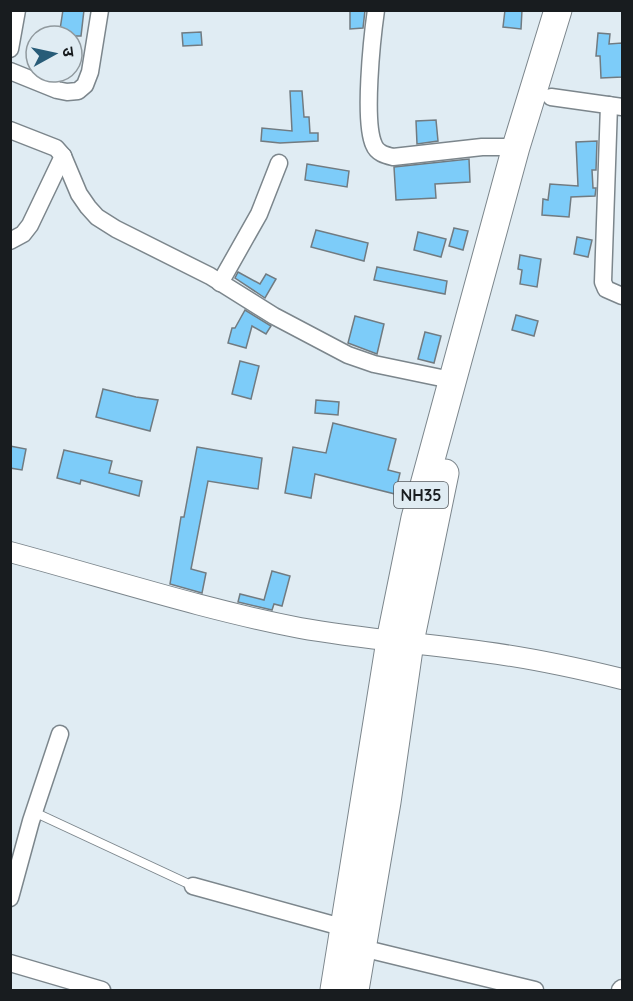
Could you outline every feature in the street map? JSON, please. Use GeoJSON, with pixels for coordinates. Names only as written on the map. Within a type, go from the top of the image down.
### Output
{"type":"FeatureCollection","features":[{"type":"Feature","properties":{"kind":"highway","name":"NH35"},"geometry":{"type":"LineString","coordinates":[[334,990],[353,938],[387,802],[400,642],[415,518],[516,147],[558,10]]}},
{"type":"Feature","properties":{"kind":"highway","name":"NH35"},"geometry":{"type":"LineString","coordinates":[[400,642],[429,543],[501,262],[576,10]]}},
{"type":"Feature","properties":{"kind":"highway","name":"NH35"},"geometry":{"type":"LineString","coordinates":[[353,938],[355,990]]}},
{"type":"Feature","properties":{"kind":"street"},"geometry":{"type":"LineString","coordinates":[[10,49],[17,10]]}},
{"type":"Feature","properties":{"kind":"street"},"geometry":{"type":"LineString","coordinates":[[10,71],[57,90],[78,92],[86,85],[90,72],[100,10]]}},
{"type":"Feature","properties":{"kind":"street"},"geometry":{"type":"LineString","coordinates":[[375,10],[369,103],[374,147],[383,154],[393,157],[483,147],[516,147]]}},
{"type":"Feature","properties":{"kind":"street"},"geometry":{"type":"LineString","coordinates":[[551,97],[616,106],[603,282],[606,288],[622,296]]}},
{"type":"Feature","properties":{"kind":"street"},"geometry":{"type":"LineString","coordinates":[[10,130],[56,148],[63,156],[79,194],[97,217],[116,229],[210,276],[284,322],[348,355],[374,364],[451,380]]}},
{"type":"Feature","properties":{"kind":"street"},"geometry":{"type":"LineString","coordinates":[[10,241],[23,234],[30,225],[63,156]]}},
{"type":"Feature","properties":{"kind":"street"},"geometry":{"type":"LineString","coordinates":[[220,283],[260,214],[279,163]]}},
{"type":"Feature","properties":{"kind":"street"},"geometry":{"type":"LineString","coordinates":[[10,552],[212,609],[299,627],[547,661],[622,679]]}},
{"type":"Feature","properties":{"kind":"street"},"geometry":{"type":"LineString","coordinates":[[10,898],[34,812],[60,734]]}},
{"type":"Feature","properties":{"kind":"street"},"geometry":{"type":"LineString","coordinates":[[193,886],[353,938],[535,990]]}},
{"type":"Feature","properties":{"kind":"street"},"geometry":{"type":"LineString","coordinates":[[10,963],[102,990]]}},
{"type":"Feature","properties":{"kind":"lane"},"geometry":{"type":"LineString","coordinates":[[34,812],[193,886]]}},
{"type":"Feature","properties":{"kind":"building"},"geometry":{"type":"Polygon","coordinates":[[[63,10],[84,10],[82,24],[61,24],[63,10]]]}},
{"type":"Feature","properties":{"kind":"building"},"geometry":{"type":"Polygon","coordinates":[[[350,10],[365,10],[363,28],[350,29],[350,10]]]}},
{"type":"Feature","properties":{"kind":"building"},"geometry":{"type":"Polygon","coordinates":[[[505,10],[522,10],[521,29],[503,27],[505,10]]]}},
{"type":"Feature","properties":{"kind":"building"},"geometry":{"type":"Polygon","coordinates":[[[201,32],[202,45],[183,46],[182,33],[201,32]]]}},
{"type":"Feature","properties":{"kind":"building"},"geometry":{"type":"Polygon","coordinates":[[[598,33],[610,34],[609,44],[622,43],[622,77],[601,78],[600,56],[596,56],[598,33]]]}},
{"type":"Feature","properties":{"kind":"building"},"geometry":{"type":"Polygon","coordinates":[[[290,91],[302,91],[304,117],[309,117],[310,133],[318,133],[318,141],[280,143],[261,141],[262,128],[292,131],[290,91]]]}},
{"type":"Feature","properties":{"kind":"building"},"geometry":{"type":"Polygon","coordinates":[[[436,120],[438,141],[417,144],[416,121],[436,120]]]}},
{"type":"Feature","properties":{"kind":"building"},"geometry":{"type":"Polygon","coordinates":[[[597,141],[596,170],[592,170],[593,188],[596,188],[595,196],[571,197],[569,217],[542,215],[543,199],[548,200],[550,184],[578,186],[576,142],[597,141]]]}},
{"type":"Feature","properties":{"kind":"building"},"geometry":{"type":"Polygon","coordinates":[[[469,159],[470,182],[435,184],[436,198],[396,200],[394,167],[469,159]]]}},
{"type":"Feature","properties":{"kind":"building"},"geometry":{"type":"Polygon","coordinates":[[[307,164],[349,171],[347,187],[305,180],[307,164]]]}},
{"type":"Feature","properties":{"kind":"building"},"geometry":{"type":"Polygon","coordinates":[[[454,228],[468,231],[463,250],[449,246],[454,228]]]}},
{"type":"Feature","properties":{"kind":"building"},"geometry":{"type":"Polygon","coordinates":[[[316,230],[368,243],[364,261],[311,247],[316,230]]]}},
{"type":"Feature","properties":{"kind":"building"},"geometry":{"type":"Polygon","coordinates":[[[418,232],[446,239],[441,257],[414,250],[418,232]]]}},
{"type":"Feature","properties":{"kind":"building"},"geometry":{"type":"Polygon","coordinates":[[[577,237],[592,240],[588,257],[574,254],[577,237]]]}},
{"type":"Feature","properties":{"kind":"building"},"geometry":{"type":"Polygon","coordinates":[[[520,255],[541,259],[537,287],[520,284],[522,270],[518,269],[520,255]]]}},
{"type":"Feature","properties":{"kind":"building"},"geometry":{"type":"Polygon","coordinates":[[[377,267],[447,281],[445,294],[374,280],[377,267]]]}},
{"type":"Feature","properties":{"kind":"building"},"geometry":{"type":"Polygon","coordinates":[[[238,272],[260,284],[266,274],[276,279],[265,298],[235,278],[238,272]]]}},
{"type":"Feature","properties":{"kind":"building"},"geometry":{"type":"Polygon","coordinates":[[[245,310],[271,326],[266,334],[252,326],[246,348],[228,343],[232,328],[235,328],[245,310]]]}},
{"type":"Feature","properties":{"kind":"building"},"geometry":{"type":"Polygon","coordinates":[[[516,315],[538,321],[534,336],[512,330],[516,315]]]}},
{"type":"Feature","properties":{"kind":"building"},"geometry":{"type":"Polygon","coordinates":[[[355,316],[384,324],[377,354],[348,343],[355,316]]]}},
{"type":"Feature","properties":{"kind":"building"},"geometry":{"type":"Polygon","coordinates":[[[425,332],[441,336],[434,363],[418,359],[425,332]]]}},
{"type":"Feature","properties":{"kind":"building"},"geometry":{"type":"Polygon","coordinates":[[[240,361],[259,366],[251,399],[232,394],[240,361]]]}},
{"type":"Feature","properties":{"kind":"building"},"geometry":{"type":"Polygon","coordinates":[[[103,389],[158,400],[150,431],[96,417],[103,389]]]}},
{"type":"Feature","properties":{"kind":"building"},"geometry":{"type":"Polygon","coordinates":[[[316,400],[339,402],[338,415],[315,413],[316,400]]]}},
{"type":"Feature","properties":{"kind":"building"},"geometry":{"type":"Polygon","coordinates":[[[333,423],[396,439],[388,470],[400,473],[395,494],[315,474],[311,498],[285,493],[293,447],[326,453],[333,423]]]}},
{"type":"Feature","properties":{"kind":"building"},"geometry":{"type":"Polygon","coordinates":[[[10,446],[26,449],[22,470],[10,468],[10,446]]]}},
{"type":"Feature","properties":{"kind":"building"},"geometry":{"type":"Polygon","coordinates":[[[197,447],[262,458],[258,489],[208,481],[191,569],[206,573],[202,593],[170,584],[181,517],[184,517],[197,447]]]}},
{"type":"Feature","properties":{"kind":"building"},"geometry":{"type":"Polygon","coordinates":[[[64,450],[112,461],[109,473],[142,481],[139,496],[81,480],[80,484],[57,478],[64,450]]]}},
{"type":"Feature","properties":{"kind":"building"},"geometry":{"type":"Polygon","coordinates":[[[272,571],[290,576],[282,606],[274,604],[272,610],[238,602],[240,594],[264,600],[272,571]]]}}]}
